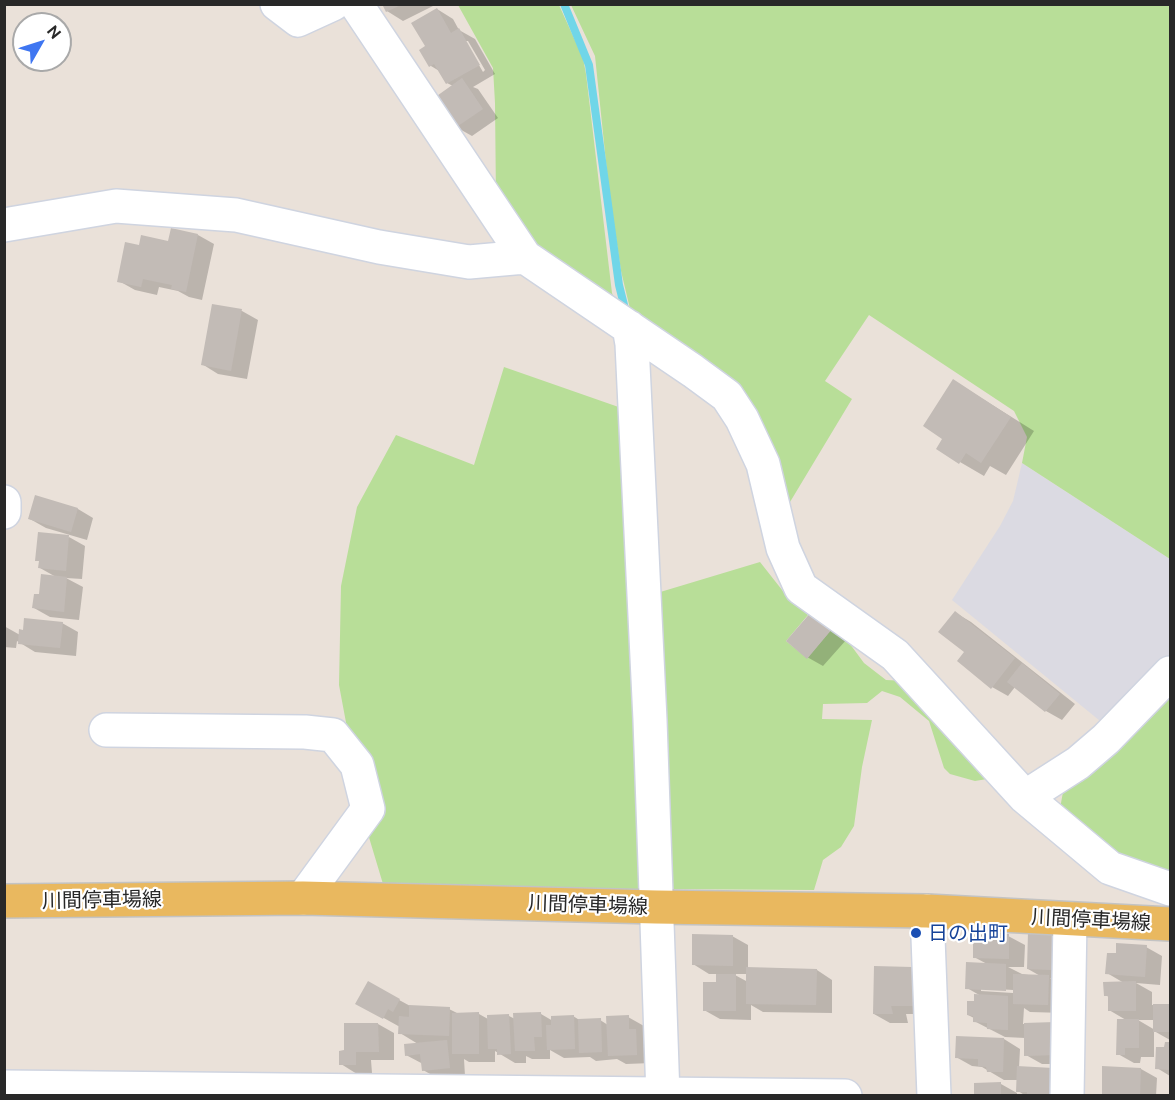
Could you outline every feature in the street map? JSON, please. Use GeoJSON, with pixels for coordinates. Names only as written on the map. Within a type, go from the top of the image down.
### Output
{"type":"FeatureCollection","features":[{"type":"Feature","properties":{"kind":"main road","name":"川間停車場線"},"geometry":{"type":"LineString","coordinates":[[4,901],[303,898],[927,911],[1170,924]]}},
{"type":"Feature","properties":{"kind":"street"},"geometry":{"type":"LineString","coordinates":[[277,4],[298,20],[333,4]]}},
{"type":"Feature","properties":{"kind":"street"},"geometry":{"type":"LineString","coordinates":[[356,4],[525,257],[727,396],[737,411],[763,464],[783,548],[801,588],[895,656],[1025,797],[1110,868],[1170,889]]}},
{"type":"Feature","properties":{"kind":"street"},"geometry":{"type":"LineString","coordinates":[[4,225],[116,206],[236,215],[379,247],[469,262],[525,257]]}},
{"type":"Feature","properties":{"kind":"street"},"geometry":{"type":"LineString","coordinates":[[629,327],[632,344],[649,708],[663,1095]]}},
{"type":"Feature","properties":{"kind":"street"},"geometry":{"type":"LineString","coordinates":[[4,502],[4,512]]}},
{"type":"Feature","properties":{"kind":"street"},"geometry":{"type":"LineString","coordinates":[[1025,797],[1078,764],[1107,739],[1170,673]]}},
{"type":"Feature","properties":{"kind":"street"},"geometry":{"type":"LineString","coordinates":[[106,730],[305,732],[333,735],[357,765],[368,809],[303,898]]}},
{"type":"Feature","properties":{"kind":"street"},"geometry":{"type":"LineString","coordinates":[[927,911],[934,1095]]}},
{"type":"Feature","properties":{"kind":"street"},"geometry":{"type":"LineString","coordinates":[[1067,1095],[1070,919]]}},
{"type":"Feature","properties":{"kind":"street"},"geometry":{"type":"LineString","coordinates":[[4,1086],[507,1094],[844,1095]]}},
{"type":"Feature","properties":{"kind":"shaded area"},"geometry":{"type":"Polygon","coordinates":[[[1022,463],[1170,559],[1170,659],[1105,725],[952,600],[1000,526],[1013,501],[1022,463]]]}},
{"type":"Feature","properties":{"kind":"green space"},"geometry":{"type":"Polygon","coordinates":[[[458,5],[559,5],[583,58],[612,293],[619,311],[539,256],[496,200],[493,68],[458,5]]]}},
{"type":"Feature","properties":{"kind":"green space"},"geometry":{"type":"Polygon","coordinates":[[[571,5],[1170,5],[1170,559],[1022,463],[1027,437],[1014,411],[869,315],[825,381],[852,399],[784,512],[764,434],[632,317],[621,271],[609,191],[595,56],[571,5]]]}},
{"type":"Feature","properties":{"kind":"green space"},"geometry":{"type":"Polygon","coordinates":[[[504,367],[630,411],[652,894],[383,884],[365,824],[339,685],[341,586],[357,507],[396,435],[474,465],[504,367]]]}},
{"type":"Feature","properties":{"kind":"green space"},"geometry":{"type":"Polygon","coordinates":[[[760,562],[786,595],[808,615],[786,641],[807,658],[832,629],[847,640],[864,663],[886,680],[906,681],[987,779],[975,781],[950,774],[944,768],[929,721],[900,697],[882,691],[867,703],[823,704],[822,719],[872,720],[862,767],[854,826],[841,847],[823,860],[814,890],[663,889],[657,593],[760,562]]]}},
{"type":"Feature","properties":{"kind":"green space"},"geometry":{"type":"Polygon","coordinates":[[[1170,694],[1170,882],[1153,879],[1059,814],[1063,792],[1083,781],[1107,760],[1170,694]]]}},
{"type":"Feature","properties":{"kind":"building"},"geometry":{"type":"Polygon","coordinates":[[[382,4],[403,4],[386,12],[382,4]]]}},
{"type":"Feature","properties":{"kind":"building"},"geometry":{"type":"Polygon","coordinates":[[[437,8],[451,33],[459,28],[480,65],[446,84],[434,64],[429,67],[419,50],[425,46],[411,23],[437,8]]]}},
{"type":"Feature","properties":{"kind":"building"},"geometry":{"type":"Polygon","coordinates":[[[462,78],[483,109],[455,128],[434,98],[462,78]]]}},
{"type":"Feature","properties":{"kind":"building"},"geometry":{"type":"Polygon","coordinates":[[[171,228],[198,234],[186,292],[171,289],[172,285],[143,279],[141,287],[117,282],[125,242],[139,245],[141,235],[168,241],[171,228]]]}},
{"type":"Feature","properties":{"kind":"building"},"geometry":{"type":"Polygon","coordinates":[[[212,304],[242,309],[231,371],[201,365],[212,304]]]}},
{"type":"Feature","properties":{"kind":"building"},"geometry":{"type":"Polygon","coordinates":[[[953,379],[1011,417],[981,463],[966,453],[959,464],[936,449],[942,439],[923,426],[953,379]]]}},
{"type":"Feature","properties":{"kind":"building"},"geometry":{"type":"Polygon","coordinates":[[[35,495],[78,508],[71,532],[28,519],[35,495]]]}},
{"type":"Feature","properties":{"kind":"building"},"geometry":{"type":"Polygon","coordinates":[[[38,532],[69,535],[66,571],[38,568],[39,561],[35,561],[38,532]]]}},
{"type":"Feature","properties":{"kind":"building"},"geometry":{"type":"Polygon","coordinates":[[[41,574],[67,577],[64,612],[32,608],[34,594],[39,594],[41,574]]]}},
{"type":"Feature","properties":{"kind":"building"},"geometry":{"type":"Polygon","coordinates":[[[812,611],[832,629],[807,659],[786,641],[812,611]]]}},
{"type":"Feature","properties":{"kind":"building"},"geometry":{"type":"Polygon","coordinates":[[[955,611],[1015,658],[991,689],[957,661],[964,652],[938,632],[955,611]]]}},
{"type":"Feature","properties":{"kind":"building"},"geometry":{"type":"Polygon","coordinates":[[[24,618],[63,622],[60,648],[18,644],[19,629],[23,630],[24,618]]]}},
{"type":"Feature","properties":{"kind":"building"},"geometry":{"type":"Polygon","coordinates":[[[1022,663],[1060,694],[1045,712],[1007,682],[1022,663]]]}},
{"type":"Feature","properties":{"kind":"building"},"geometry":{"type":"Polygon","coordinates":[[[973,927],[996,928],[996,934],[1009,934],[1009,959],[973,958],[973,927]]]}},
{"type":"Feature","properties":{"kind":"building"},"geometry":{"type":"Polygon","coordinates":[[[1028,932],[1053,933],[1052,970],[1027,969],[1028,932]]]}},
{"type":"Feature","properties":{"kind":"building"},"geometry":{"type":"Polygon","coordinates":[[[692,934],[733,935],[733,966],[692,965],[692,934]]]}},
{"type":"Feature","properties":{"kind":"building"},"geometry":{"type":"Polygon","coordinates":[[[1116,943],[1147,945],[1145,977],[1105,974],[1107,953],[1116,953],[1116,943]]]}},
{"type":"Feature","properties":{"kind":"building"},"geometry":{"type":"Polygon","coordinates":[[[966,962],[1006,964],[1006,991],[965,989],[966,962]]]}},
{"type":"Feature","properties":{"kind":"building"},"geometry":{"type":"Polygon","coordinates":[[[874,966],[912,967],[913,1006],[891,1006],[893,1014],[873,1014],[874,966]]]}},
{"type":"Feature","properties":{"kind":"building"},"geometry":{"type":"Polygon","coordinates":[[[746,967],[817,969],[816,1005],[746,1004],[746,967]]]}},
{"type":"Feature","properties":{"kind":"building"},"geometry":{"type":"Polygon","coordinates":[[[716,974],[736,974],[736,1011],[703,1011],[703,982],[716,982],[716,974]]]}},
{"type":"Feature","properties":{"kind":"building"},"geometry":{"type":"Polygon","coordinates":[[[1013,974],[1049,975],[1048,1005],[1013,1004],[1013,974]]]}},
{"type":"Feature","properties":{"kind":"building"},"geometry":{"type":"Polygon","coordinates":[[[368,981],[400,999],[393,1012],[388,1009],[383,1019],[355,1004],[368,981]]]}},
{"type":"Feature","properties":{"kind":"building"},"geometry":{"type":"Polygon","coordinates":[[[1136,981],[1136,1011],[1108,1011],[1108,996],[1104,996],[1103,982],[1136,981]]]}},
{"type":"Feature","properties":{"kind":"building"},"geometry":{"type":"Polygon","coordinates":[[[974,994],[1008,996],[1008,1030],[987,1029],[987,1023],[973,1022],[973,1016],[967,1015],[967,1001],[974,1001],[974,994]]]}},
{"type":"Feature","properties":{"kind":"building"},"geometry":{"type":"Polygon","coordinates":[[[1153,1004],[1170,1004],[1170,1032],[1153,1032],[1153,1004]]]}},
{"type":"Feature","properties":{"kind":"building"},"geometry":{"type":"Polygon","coordinates":[[[409,1005],[450,1007],[449,1036],[398,1034],[399,1016],[409,1017],[409,1005]]]}},
{"type":"Feature","properties":{"kind":"building"},"geometry":{"type":"Polygon","coordinates":[[[479,1012],[479,1054],[452,1054],[452,1013],[479,1012]]]}},
{"type":"Feature","properties":{"kind":"building"},"geometry":{"type":"Polygon","coordinates":[[[541,1012],[542,1037],[534,1037],[535,1051],[515,1051],[513,1013],[541,1012]]]}},
{"type":"Feature","properties":{"kind":"building"},"geometry":{"type":"Polygon","coordinates":[[[509,1014],[511,1054],[497,1055],[497,1049],[488,1049],[487,1015],[509,1014]]]}},
{"type":"Feature","properties":{"kind":"building"},"geometry":{"type":"Polygon","coordinates":[[[574,1015],[575,1049],[547,1050],[546,1025],[551,1025],[551,1016],[574,1015]]]}},
{"type":"Feature","properties":{"kind":"building"},"geometry":{"type":"Polygon","coordinates":[[[629,1015],[629,1029],[636,1029],[637,1055],[608,1056],[606,1016],[629,1015]]]}},
{"type":"Feature","properties":{"kind":"building"},"geometry":{"type":"Polygon","coordinates":[[[601,1018],[602,1052],[579,1053],[578,1019],[601,1018]]]}},
{"type":"Feature","properties":{"kind":"building"},"geometry":{"type":"Polygon","coordinates":[[[1117,1019],[1139,1019],[1139,1048],[1125,1048],[1125,1055],[1116,1055],[1117,1019]]]}},
{"type":"Feature","properties":{"kind":"building"},"geometry":{"type":"Polygon","coordinates":[[[1055,1022],[1056,1055],[1024,1056],[1024,1023],[1055,1022]]]}},
{"type":"Feature","properties":{"kind":"building"},"geometry":{"type":"Polygon","coordinates":[[[344,1023],[378,1023],[379,1052],[356,1052],[356,1065],[339,1065],[339,1051],[344,1050],[344,1023]]]}},
{"type":"Feature","properties":{"kind":"building"},"geometry":{"type":"Polygon","coordinates":[[[956,1036],[1004,1038],[1003,1072],[987,1072],[986,1067],[978,1066],[978,1059],[955,1058],[956,1036]]]}},
{"type":"Feature","properties":{"kind":"building"},"geometry":{"type":"Polygon","coordinates":[[[447,1040],[450,1068],[422,1071],[420,1054],[405,1056],[404,1044],[447,1040]]]}},
{"type":"Feature","properties":{"kind":"building"},"geometry":{"type":"Polygon","coordinates":[[[1165,1042],[1170,1042],[1170,1070],[1155,1069],[1156,1047],[1164,1047],[1165,1042]]]}},
{"type":"Feature","properties":{"kind":"building"},"geometry":{"type":"Polygon","coordinates":[[[1017,1066],[1053,1068],[1052,1096],[1027,1096],[1027,1092],[1016,1092],[1017,1066]]]}},
{"type":"Feature","properties":{"kind":"building"},"geometry":{"type":"Polygon","coordinates":[[[1102,1066],[1141,1068],[1140,1095],[1102,1094],[1102,1066]]]}},
{"type":"Feature","properties":{"kind":"building"},"geometry":{"type":"Polygon","coordinates":[[[1001,1082],[1001,1096],[974,1096],[974,1083],[1001,1082]]]}},
{"type":"Feature","properties":{"kind":"waterway"},"geometry":{"type":"LineString","coordinates":[[564,4],[589,65],[619,285],[626,313]]}},
{"type":"Feature","properties":{"kind":"place","name":"日の出町"},"geometry":{"type":"Point","coordinates":[916,933]}}]}
